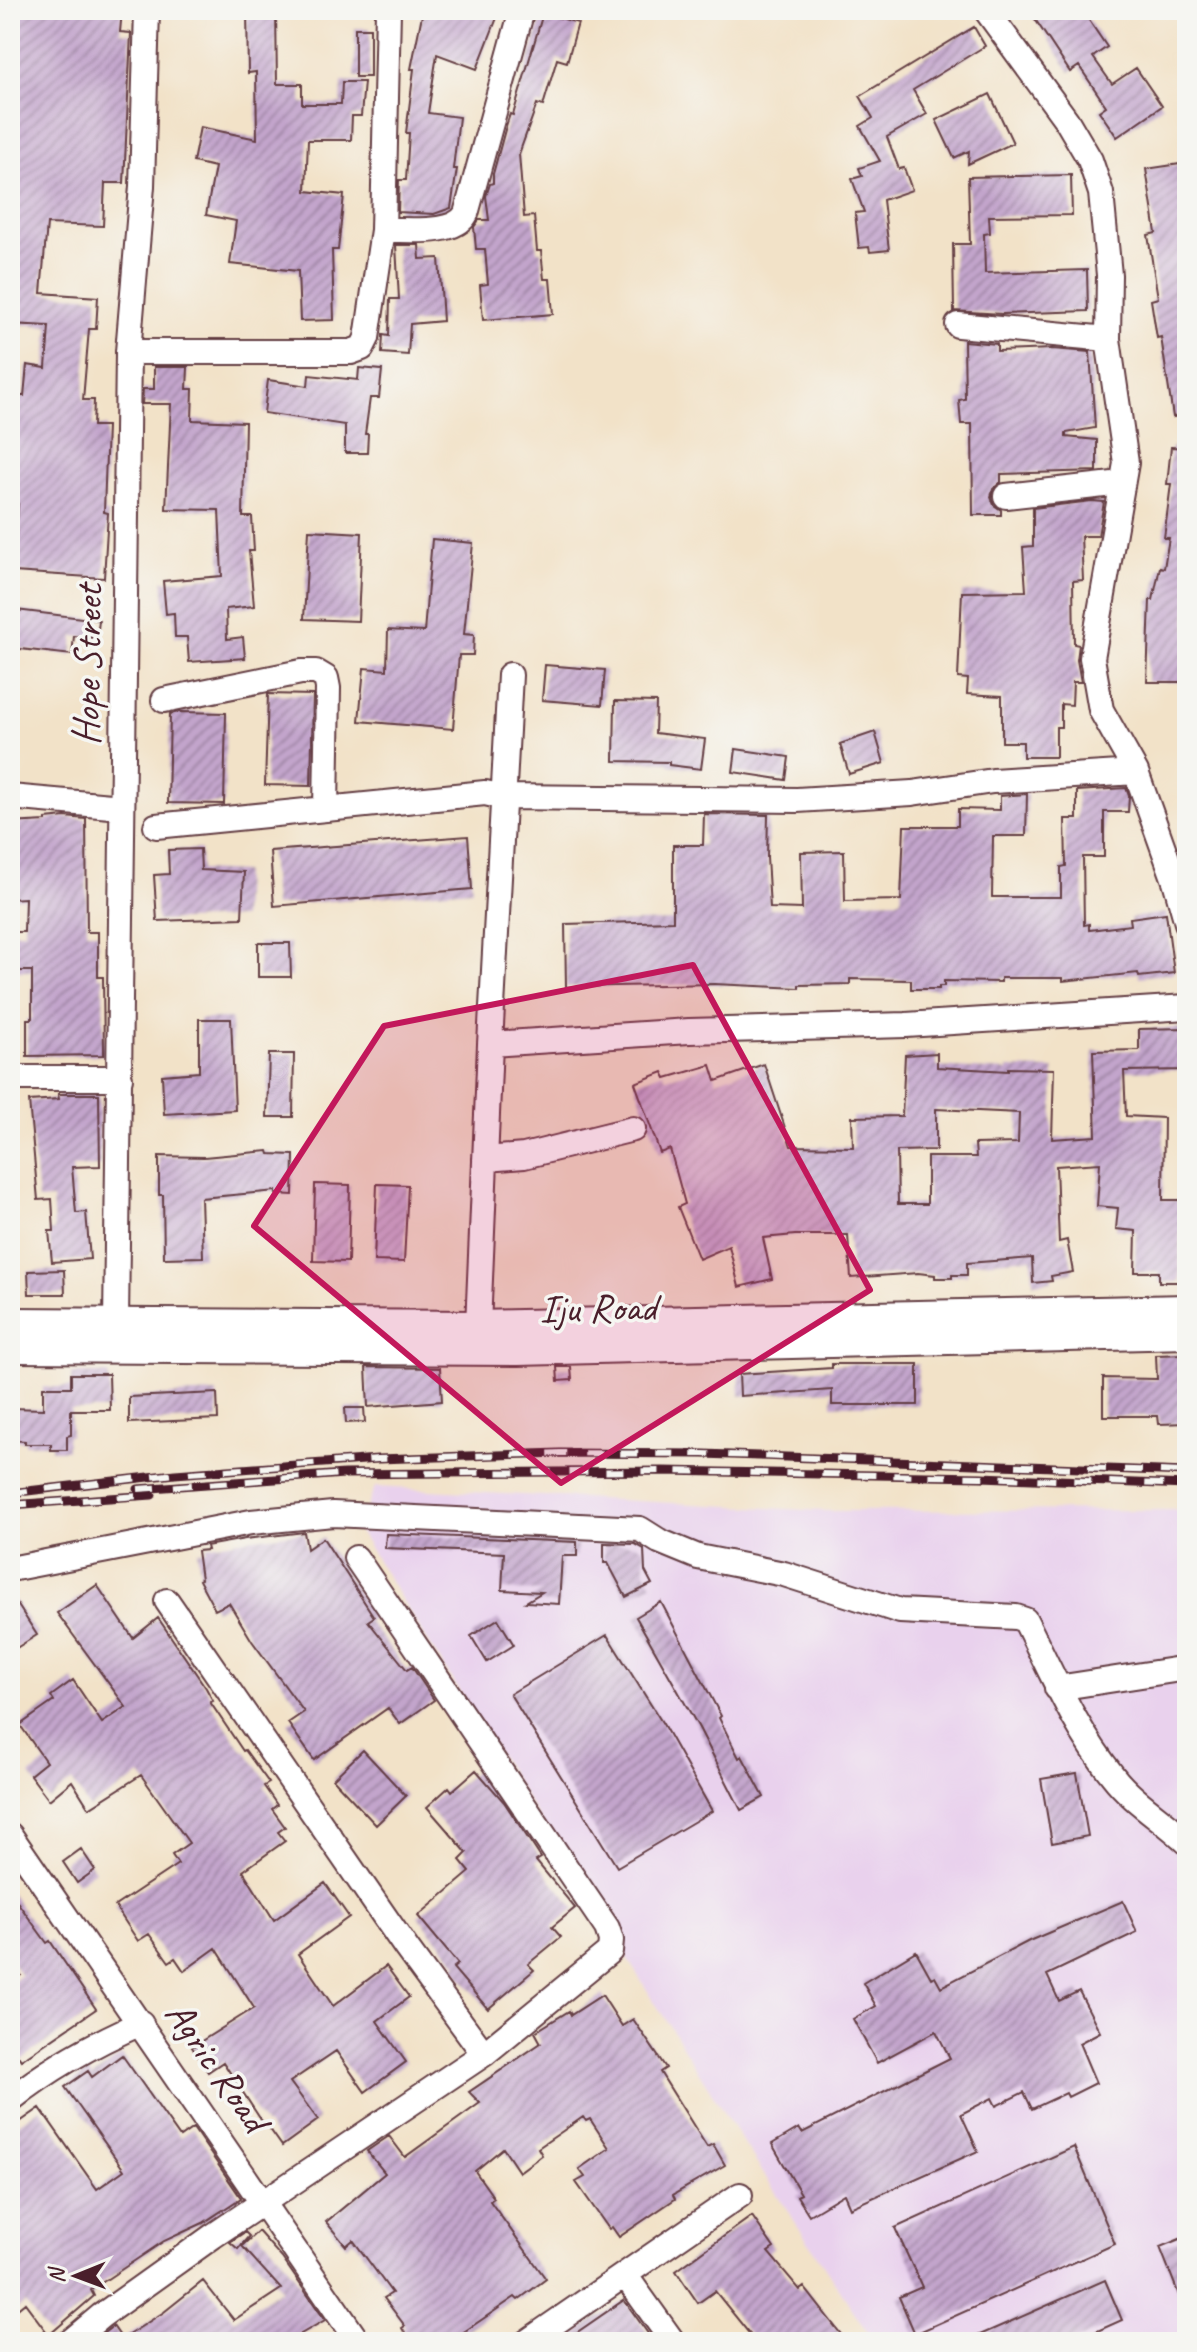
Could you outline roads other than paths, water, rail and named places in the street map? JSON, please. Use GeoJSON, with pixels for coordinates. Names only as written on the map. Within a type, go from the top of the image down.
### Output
{"type":"FeatureCollection","features":[{"type":"Feature","properties":{"kind":"main road","name":"Iju Road"},"geometry":{"type":"LineString","coordinates":[[10,1323],[478,1326],[1187,1310]]}},
{"type":"Feature","properties":{"kind":"main road","name":"Iju Road"},"geometry":{"type":"LineString","coordinates":[[10,1347],[518,1350],[1187,1333]]}},
{"type":"Feature","properties":{"kind":"street","name":"Hope Street"},"geometry":{"type":"LineString","coordinates":[[116,1323],[128,352],[142,186],[147,10]]}},
{"type":"Feature","properties":{"kind":"street"},"geometry":{"type":"LineString","coordinates":[[128,352],[351,352],[362,348],[367,338],[383,230],[388,10]]}},
{"type":"Feature","properties":{"kind":"street"},"geometry":{"type":"LineString","coordinates":[[383,230],[450,228],[461,223],[522,10]]}},
{"type":"Feature","properties":{"kind":"street"},"geometry":{"type":"LineString","coordinates":[[986,10],[1067,121],[1090,160],[1101,193],[1109,275],[1108,339],[1126,463],[1092,658],[1101,710],[1136,772],[1187,923]]}},
{"type":"Feature","properties":{"kind":"street"},"geometry":{"type":"LineString","coordinates":[[958,325],[1108,339]]}},
{"type":"Feature","properties":{"kind":"street"},"geometry":{"type":"LineString","coordinates":[[1006,496],[1122,483]]}},
{"type":"Feature","properties":{"kind":"street"},"geometry":{"type":"LineString","coordinates":[[164,700],[301,672],[316,672],[326,678],[326,809]]}},
{"type":"Feature","properties":{"kind":"street"},"geometry":{"type":"LineString","coordinates":[[478,1326],[510,675]]}},
{"type":"Feature","properties":{"kind":"street"},"geometry":{"type":"LineString","coordinates":[[156,826],[485,793],[503,797],[797,800],[912,793],[993,781],[1136,772]]}},
{"type":"Feature","properties":{"kind":"street"},"geometry":{"type":"LineString","coordinates":[[10,797],[122,807]]}},
{"type":"Feature","properties":{"kind":"street"},"geometry":{"type":"LineString","coordinates":[[490,1044],[689,1031],[906,1025],[1187,1007]]}},
{"type":"Feature","properties":{"kind":"street"},"geometry":{"type":"LineString","coordinates":[[10,1078],[120,1078]]}},
{"type":"Feature","properties":{"kind":"street"},"geometry":{"type":"LineString","coordinates":[[485,1159],[524,1156],[633,1129]]}},
{"type":"Feature","properties":{"kind":"street"},"geometry":{"type":"LineString","coordinates":[[10,1569],[251,1522],[333,1514],[640,1529],[659,1541],[698,1557],[784,1574],[900,1611],[1025,1620],[1065,1704],[1113,1777],[1187,1842]]}},
{"type":"Feature","properties":{"kind":"street"},"geometry":{"type":"LineString","coordinates":[[70,2342],[124,2299],[263,2201],[484,2054],[610,1951],[611,1940],[607,1928],[356,1558]]}},
{"type":"Feature","properties":{"kind":"street"},"geometry":{"type":"LineString","coordinates":[[167,1601],[398,1936],[484,2054]]}},
{"type":"Feature","properties":{"kind":"street"},"geometry":{"type":"LineString","coordinates":[[1057,1688],[1187,1668]]}},
{"type":"Feature","properties":{"kind":"street","name":"Agric Road"},"geometry":{"type":"LineString","coordinates":[[10,1835],[358,2342]]}},
{"type":"Feature","properties":{"kind":"street"},"geometry":{"type":"LineString","coordinates":[[10,2100],[101,2040],[141,2023]]}},
{"type":"Feature","properties":{"kind":"street"},"geometry":{"type":"LineString","coordinates":[[527,2342],[740,2195]]}},
{"type":"Feature","properties":{"kind":"street"},"geometry":{"type":"LineString","coordinates":[[625,2275],[673,2342]]}},
{"type":"Feature","properties":{"kind":"railway"},"geometry":{"type":"LineString","coordinates":[[10,1493],[175,1474],[378,1459],[560,1453],[703,1454],[1187,1472]]}},
{"type":"Feature","properties":{"kind":"railway"},"geometry":{"type":"LineString","coordinates":[[138,1489],[344,1474],[663,1471],[981,1477],[1187,1485]]}},
{"type":"Feature","properties":{"kind":"railway"},"geometry":{"type":"LineString","coordinates":[[10,1505],[152,1495]]}}]}
